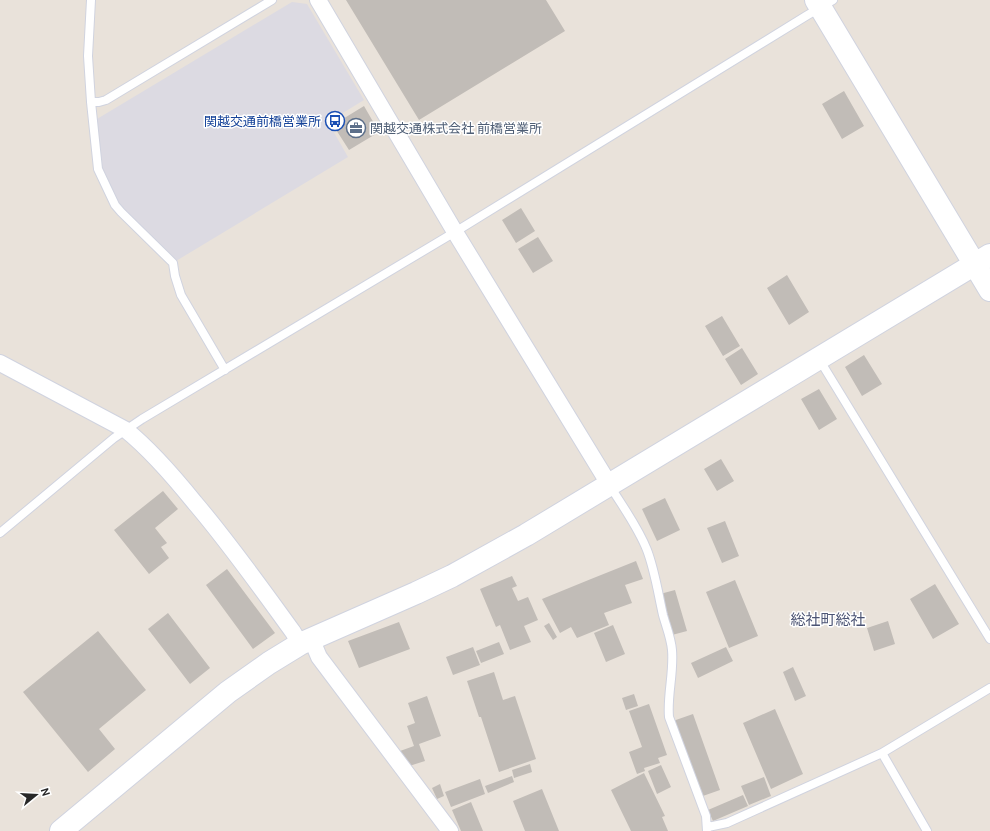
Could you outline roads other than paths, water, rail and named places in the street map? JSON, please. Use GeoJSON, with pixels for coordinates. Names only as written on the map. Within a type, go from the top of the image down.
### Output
{"type":"FeatureCollection","features":[{"type":"Feature","properties":{"kind":"street"},"geometry":{"type":"LineString","coordinates":[[318,0],[455,232],[609,484]]}},
{"type":"Feature","properties":{"kind":"street"},"geometry":{"type":"LineString","coordinates":[[824,2],[982,260],[990,290]]}},
{"type":"Feature","properties":{"kind":"street"},"geometry":{"type":"LineString","coordinates":[[61,831],[228,692],[268,663],[306,641],[452,576],[526,535],[982,260]]}},
{"type":"Feature","properties":{"kind":"street"},"geometry":{"type":"LineString","coordinates":[[0,362],[126,430],[155,456],[180,483],[220,533],[293,632],[306,641],[319,657],[445,829]]}},
{"type":"Feature","properties":{"kind":"lane"},"geometry":{"type":"LineString","coordinates":[[91,0],[88,56],[98,169],[115,205],[173,263],[181,295],[225,370]]}},
{"type":"Feature","properties":{"kind":"lane"},"geometry":{"type":"LineString","coordinates":[[91,102],[106,100],[272,0]]}},
{"type":"Feature","properties":{"kind":"lane"},"geometry":{"type":"LineString","coordinates":[[0,533],[114,438],[142,419],[455,232],[806,16],[824,2]]}},
{"type":"Feature","properties":{"kind":"lane"},"geometry":{"type":"LineString","coordinates":[[818,358],[990,639]]}},
{"type":"Feature","properties":{"kind":"lane"},"geometry":{"type":"LineString","coordinates":[[609,484],[640,534],[652,564],[672,649],[668,708],[669,717],[706,816],[708,829],[728,823],[882,753],[990,688]]}},
{"type":"Feature","properties":{"kind":"lane"},"geometry":{"type":"LineString","coordinates":[[882,753],[926,831]]}},
{"type":"Feature","properties":{"kind":"place","name":"関越交通前橋営業所"},"geometry":{"type":"Point","coordinates":[335,121]}},
{"type":"Feature","properties":{"kind":"place","name":"関越交通株式会社 前橋営業所"},"geometry":{"type":"Point","coordinates":[356,128]}},
{"type":"Feature","properties":{"kind":"district","name":"総社町総社"},"geometry":{"type":"Point","coordinates":[828,620]}}]}
